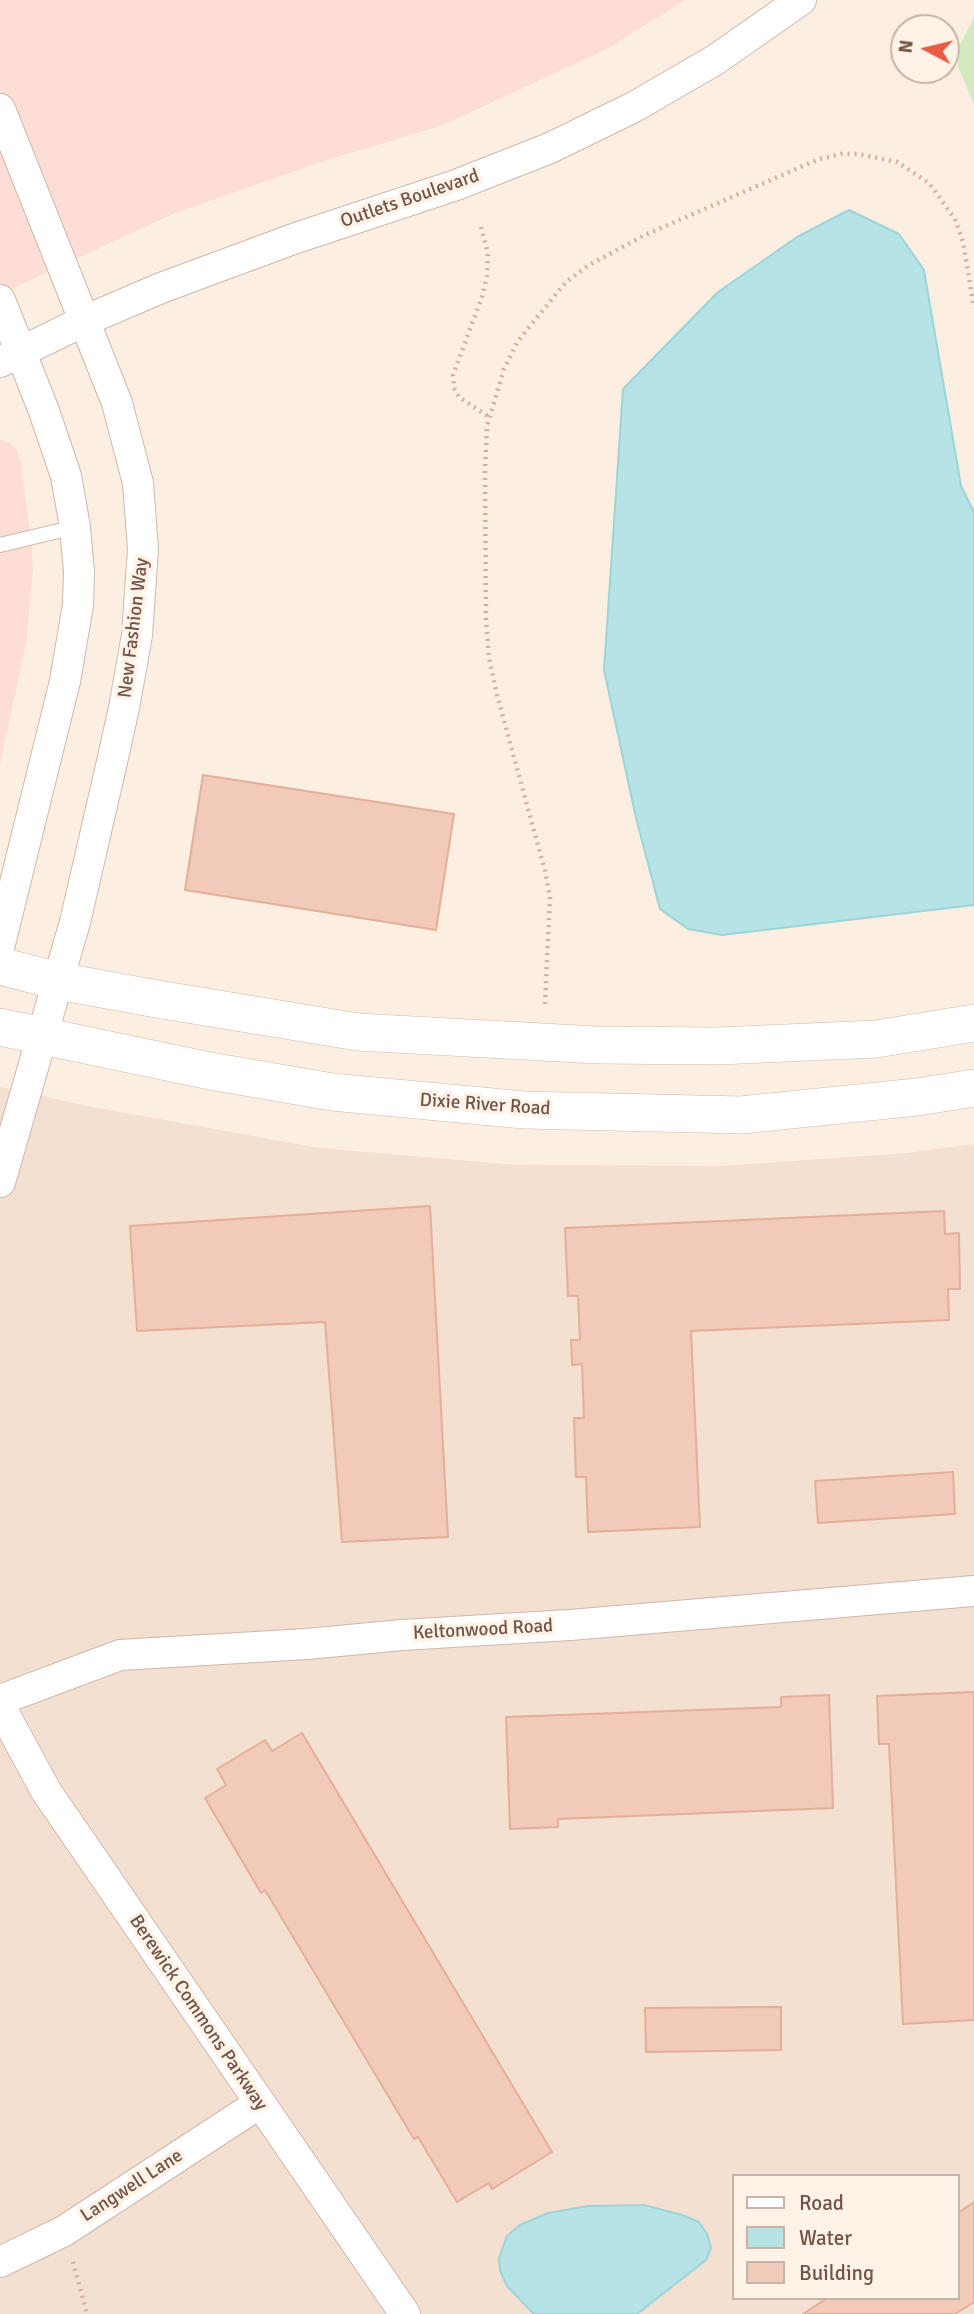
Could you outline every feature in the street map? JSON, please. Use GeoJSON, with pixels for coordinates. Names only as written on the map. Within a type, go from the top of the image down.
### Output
{"type":"FeatureCollection","features":[{"type":"Feature","properties":{"kind":"street","name":"Outlets Boulevard"},"geometry":{"type":"LineString","coordinates":[[10,357],[161,288],[296,238],[456,185],[550,148],[634,107],[715,60],[801,0]]}},
{"type":"Feature","properties":{"kind":"street","name":"New Fashion Way"},"geometry":{"type":"LineString","coordinates":[[0,109],[117,403],[138,483],[143,549],[137,635],[124,708],[75,922],[42,1037]]}},
{"type":"Feature","properties":{"kind":"street"},"geometry":{"type":"LineString","coordinates":[[0,300],[10,357],[44,411],[66,476],[79,572],[78,605],[65,681],[0,944]]}},
{"type":"Feature","properties":{"kind":"street"},"geometry":{"type":"LineString","coordinates":[[0,966],[58,981],[245,1015],[358,1032],[597,1045],[718,1046],[876,1039],[974,1023]]}},
{"type":"Feature","properties":{"kind":"street","name":"Dixie River Road"},"geometry":{"type":"LineString","coordinates":[[0,1027],[210,1071],[332,1092],[524,1110],[741,1115],[917,1097],[974,1088]]}},
{"type":"Feature","properties":{"kind":"street"},"geometry":{"type":"LineString","coordinates":[[0,1182],[42,1037]]}},
{"type":"Feature","properties":{"kind":"street","name":"Keltonwood Road"},"geometry":{"type":"LineString","coordinates":[[0,1700],[120,1655],[570,1625],[974,1591]]}},
{"type":"Feature","properties":{"kind":"street","name":"Berewick Commons Parkway"},"geometry":{"type":"LineString","coordinates":[[0,1706],[46,1791],[405,2314]]}},
{"type":"Feature","properties":{"kind":"street","name":"Langwell Lane"},"geometry":{"type":"LineString","coordinates":[[0,2262],[64,2231],[260,2103]]}},
{"type":"Feature","properties":{"kind":"lane"},"geometry":{"type":"LineString","coordinates":[[0,545],[75,527]]}},
{"type":"Feature","properties":{"kind":"path"},"geometry":{"type":"LineString","coordinates":[[545,1004],[550,897],[489,658],[486,620],[485,470],[489,416],[504,369],[518,341],[566,282],[589,265],[645,235],[819,159],[841,154],[879,157],[897,162],[929,183],[955,219],[963,242],[974,309]]}},
{"type":"Feature","properties":{"kind":"path"},"geometry":{"type":"LineString","coordinates":[[481,227],[488,253],[487,276],[453,375],[454,388],[459,397],[489,416]]}},
{"type":"Feature","properties":{"kind":"path"},"geometry":{"type":"LineString","coordinates":[[64,2231],[88,2314]]}},
{"type":"Feature","properties":{"kind":"shaded area"},"geometry":{"type":"Polygon","coordinates":[[[0,0],[685,0],[607,49],[441,126],[330,159],[175,213],[0,294],[0,0]]]}},
{"type":"Feature","properties":{"kind":"shaded area"},"geometry":{"type":"Polygon","coordinates":[[[0,439],[17,450],[21,463],[33,569],[26,644],[0,764],[0,439]]]}},
{"type":"Feature","properties":{"kind":"shaded area"},"geometry":{"type":"Polygon","coordinates":[[[0,1087],[93,1107],[319,1148],[517,1165],[721,1166],[907,1153],[974,1144],[974,2314],[0,2314],[0,1087]]]}},
{"type":"Feature","properties":{"kind":"green space"},"geometry":{"type":"Polygon","coordinates":[[[974,18],[974,105],[960,71],[960,44],[974,18]]]}},
{"type":"Feature","properties":{"kind":"water"},"geometry":{"type":"Polygon","coordinates":[[[849,210],[899,234],[924,270],[961,486],[974,512],[974,905],[722,935],[688,929],[660,909],[636,818],[604,670],[623,389],[718,292],[797,237],[849,210]]]}},
{"type":"Feature","properties":{"kind":"water"},"geometry":{"type":"Polygon","coordinates":[[[644,2205],[699,2222],[707,2234],[711,2248],[706,2260],[637,2314],[534,2314],[507,2286],[500,2270],[499,2258],[507,2236],[520,2225],[548,2213],[588,2206],[644,2205]]]}},
{"type":"Feature","properties":{"kind":"building"},"geometry":{"type":"Polygon","coordinates":[[[203,775],[454,814],[436,930],[185,890],[203,775]]]}},
{"type":"Feature","properties":{"kind":"building"},"geometry":{"type":"Polygon","coordinates":[[[430,1206],[448,1537],[342,1542],[325,1322],[137,1331],[130,1226],[430,1206]]]}},
{"type":"Feature","properties":{"kind":"building"},"geometry":{"type":"Polygon","coordinates":[[[944,1211],[945,1234],[959,1233],[960,1289],[948,1289],[949,1320],[691,1331],[700,1527],[588,1532],[586,1477],[576,1477],[574,1418],[584,1418],[582,1364],[572,1365],[571,1340],[580,1340],[578,1296],[568,1296],[565,1228],[944,1211]]]}},
{"type":"Feature","properties":{"kind":"building"},"geometry":{"type":"Polygon","coordinates":[[[953,1472],[955,1514],[818,1523],[815,1481],[953,1472]]]}},
{"type":"Feature","properties":{"kind":"building"},"geometry":{"type":"Polygon","coordinates":[[[974,1692],[974,2020],[903,2024],[889,1744],[879,1744],[877,1696],[974,1692]]]}},
{"type":"Feature","properties":{"kind":"building"},"geometry":{"type":"Polygon","coordinates":[[[829,1695],[833,1808],[558,1819],[558,1827],[510,1829],[506,1717],[781,1707],[781,1697],[829,1695]]]}},
{"type":"Feature","properties":{"kind":"building"},"geometry":{"type":"Polygon","coordinates":[[[302,1733],[552,2152],[492,2189],[489,2183],[457,2202],[418,2137],[414,2139],[265,1890],[261,1893],[205,1798],[226,1785],[217,1769],[265,1740],[272,1751],[302,1733]]]}},
{"type":"Feature","properties":{"kind":"building"},"geometry":{"type":"Polygon","coordinates":[[[781,2007],[781,2050],[646,2052],[645,2008],[781,2007]]]}},
{"type":"Feature","properties":{"kind":"building"},"geometry":{"type":"Polygon","coordinates":[[[974,2202],[974,2302],[955,2314],[803,2314],[824,2300],[960,2300],[960,2212],[974,2202]]]}}]}
